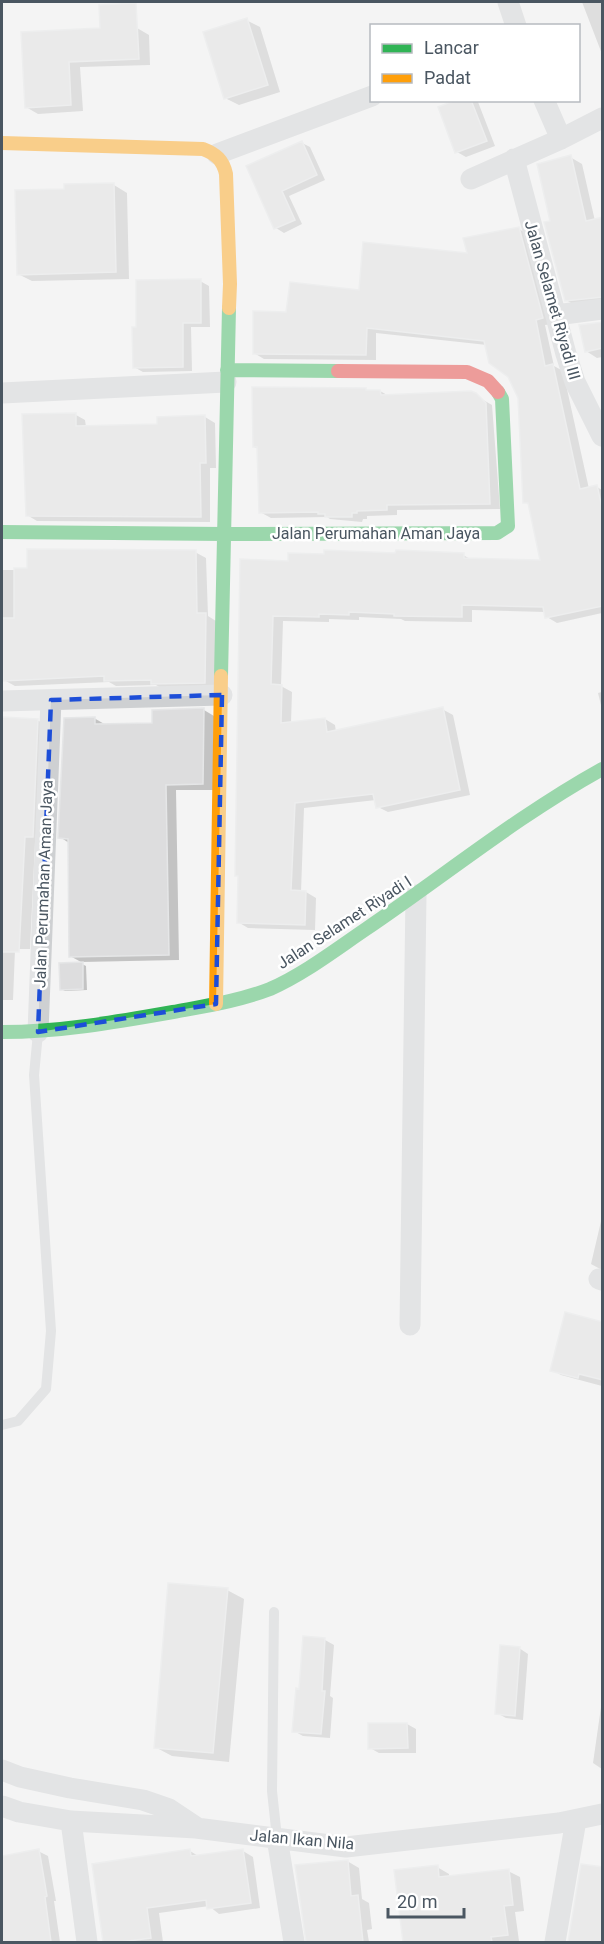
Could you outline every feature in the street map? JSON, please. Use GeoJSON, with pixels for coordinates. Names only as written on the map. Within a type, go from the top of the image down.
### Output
{"type":"FeatureCollection","features":[{"type":"Feature","properties":{"kind":"street"},"geometry":{"type":"LineString","coordinates":[[508,2],[515,24]]}},
{"type":"Feature","properties":{"kind":"street"},"geometry":{"type":"LineString","coordinates":[[217,154],[370,97]]}},
{"type":"Feature","properties":{"kind":"street"},"geometry":{"type":"LineString","coordinates":[[545,102],[561,139]]}},
{"type":"Feature","properties":{"kind":"street"},"geometry":{"type":"LineString","coordinates":[[471,179],[603,118]]}},
{"type":"Feature","properties":{"kind":"street"},"geometry":{"type":"LineString","coordinates":[[2,143],[188,147],[217,154],[224,164],[230,284],[226,376],[216,1004]]}},
{"type":"Feature","properties":{"kind":"street","name":"Jalan Selamet Riyadi III"},"geometry":{"type":"LineString","coordinates":[[514,159],[575,382],[603,436]]}},
{"type":"Feature","properties":{"kind":"street"},"geometry":{"type":"LineString","coordinates":[[556,315],[603,309]]}},
{"type":"Feature","properties":{"kind":"street","name":"Jalan Perumahan Aman Jaya"},"geometry":{"type":"LineString","coordinates":[[2,393],[226,376],[467,372],[484,378],[498,389],[502,399],[508,520],[508,526],[497,533],[2,532]]}},
{"type":"Feature","properties":{"kind":"street"},"geometry":{"type":"LineString","coordinates":[[2,701],[222,695]]}},
{"type":"Feature","properties":{"kind":"street","name":"Jalan Perumahan Aman Jaya"},"geometry":{"type":"LineString","coordinates":[[38,1032],[51,700]]}},
{"type":"Feature","properties":{"kind":"street","name":"Jalan Selamet Riyadi I"},"geometry":{"type":"LineString","coordinates":[[2,1032],[38,1032],[107,1024],[216,1004],[269,989],[301,972],[416,895],[562,791],[603,769]]}},
{"type":"Feature","properties":{"kind":"street"},"geometry":{"type":"LineString","coordinates":[[410,1325],[416,895]]}},
{"type":"Feature","properties":{"kind":"street"},"geometry":{"type":"LineString","coordinates":[[2,1770],[20,1777],[70,1788],[143,1800],[169,1809],[196,1828]]}},
{"type":"Feature","properties":{"kind":"street","name":"Jalan Ikan Nila"},"geometry":{"type":"LineString","coordinates":[[2,1806],[19,1812],[71,1821],[196,1828],[346,1847],[576,1820],[603,1814]]}},
{"type":"Feature","properties":{"kind":"street"},"geometry":{"type":"LineString","coordinates":[[555,1942],[576,1820]]}},
{"type":"Feature","properties":{"kind":"street"},"geometry":{"type":"LineString","coordinates":[[71,1821],[87,1942]]}},
{"type":"Feature","properties":{"kind":"street"},"geometry":{"type":"LineString","coordinates":[[277,1838],[294,1942]]}},
{"type":"Feature","properties":{"kind":"lane"},"geometry":{"type":"LineString","coordinates":[[2,1425],[18,1421],[46,1389],[51,1331],[34,1075],[38,1032]]}},
{"type":"Feature","properties":{"kind":"lane"},"geometry":{"type":"LineString","coordinates":[[274,1612],[272,1791],[277,1838]]}},
{"type":"Feature","properties":{"kind":"highlighted area"},"geometry":{"type":"Polygon","coordinates":[[[222,695],[216,1004],[38,1032],[51,700],[222,695]]]}},
{"type":"Feature","properties":{"kind":"building"},"geometry":{"type":"Polygon","coordinates":[[[136,3],[139,59],[69,62],[71,105],[25,108],[21,32],[100,28],[99,5],[136,3]]]}},
{"type":"Feature","properties":{"kind":"building"},"geometry":{"type":"Polygon","coordinates":[[[247,18],[268,85],[224,99],[203,32],[247,18]]]}},
{"type":"Feature","properties":{"kind":"building"},"geometry":{"type":"Polygon","coordinates":[[[451,102],[472,102],[487,141],[455,153],[438,107],[451,102]]]}},
{"type":"Feature","properties":{"kind":"building"},"geometry":{"type":"Polygon","coordinates":[[[302,141],[317,175],[282,191],[295,220],[274,229],[246,166],[302,141]]]}},
{"type":"Feature","properties":{"kind":"building"},"geometry":{"type":"Polygon","coordinates":[[[571,155],[586,221],[603,217],[603,297],[565,301],[544,222],[550,221],[537,164],[571,155]]]}},
{"type":"Feature","properties":{"kind":"building"},"geometry":{"type":"Polygon","coordinates":[[[114,183],[116,272],[17,275],[15,190],[64,189],[64,184],[114,183]]]}},
{"type":"Feature","properties":{"kind":"building"},"geometry":{"type":"Polygon","coordinates":[[[519,227],[543,318],[536,320],[545,366],[553,364],[580,489],[597,485],[603,512],[603,606],[545,618],[543,607],[462,605],[462,617],[394,616],[394,614],[349,612],[349,615],[319,614],[319,617],[273,616],[271,684],[282,685],[281,723],[325,718],[327,732],[443,707],[460,790],[376,808],[373,794],[295,803],[291,890],[306,891],[305,925],[237,923],[238,876],[235,876],[240,559],[288,561],[288,553],[324,554],[324,550],[395,553],[398,550],[464,553],[464,558],[540,560],[528,503],[523,503],[518,398],[508,377],[489,363],[484,341],[367,328],[366,355],[253,354],[253,311],[286,312],[290,282],[359,290],[363,242],[467,253],[463,238],[519,227]]]}},
{"type":"Feature","properties":{"kind":"building"},"geometry":{"type":"Polygon","coordinates":[[[201,279],[201,323],[183,323],[183,367],[133,368],[132,327],[136,327],[136,280],[201,279]]]}},
{"type":"Feature","properties":{"kind":"building"},"geometry":{"type":"Polygon","coordinates":[[[603,322],[603,348],[585,352],[579,325],[603,322]]]}},
{"type":"Feature","properties":{"kind":"building"},"geometry":{"type":"Polygon","coordinates":[[[252,387],[366,388],[366,390],[380,390],[381,395],[471,391],[476,393],[486,403],[490,504],[387,505],[387,510],[357,511],[357,513],[352,513],[352,517],[325,517],[325,514],[318,514],[318,512],[259,513],[257,447],[253,447],[252,387]]]}},
{"type":"Feature","properties":{"kind":"building"},"geometry":{"type":"Polygon","coordinates":[[[76,413],[76,426],[157,424],[157,417],[205,415],[206,463],[200,463],[201,517],[26,516],[22,414],[76,413]]]}},
{"type":"Feature","properties":{"kind":"building"},"geometry":{"type":"Polygon","coordinates":[[[27,549],[196,550],[197,613],[206,613],[205,683],[151,684],[151,680],[104,681],[104,676],[3,681],[2,618],[14,618],[14,568],[27,568],[27,549]]]}},
{"type":"Feature","properties":{"kind":"building"},"geometry":{"type":"Polygon","coordinates":[[[204,708],[203,784],[166,785],[169,955],[69,957],[68,839],[58,838],[64,718],[95,717],[95,724],[152,723],[152,710],[204,708]]]}},
{"type":"Feature","properties":{"kind":"building"},"geometry":{"type":"Polygon","coordinates":[[[2,717],[38,719],[33,837],[25,837],[19,952],[2,952],[2,717]]]}},
{"type":"Feature","properties":{"kind":"building"},"geometry":{"type":"Polygon","coordinates":[[[83,962],[83,989],[60,990],[59,963],[83,962]]]}},
{"type":"Feature","properties":{"kind":"building"},"geometry":{"type":"Polygon","coordinates":[[[565,1312],[603,1322],[603,1380],[579,1374],[578,1378],[550,1371],[565,1312]]]}},
{"type":"Feature","properties":{"kind":"building"},"geometry":{"type":"Polygon","coordinates":[[[168,1583],[228,1588],[213,1753],[154,1748],[168,1583]]]}},
{"type":"Feature","properties":{"kind":"building"},"geometry":{"type":"Polygon","coordinates":[[[303,1636],[325,1638],[322,1691],[325,1691],[321,1734],[292,1732],[296,1688],[299,1689],[303,1636]]]}},
{"type":"Feature","properties":{"kind":"building"},"geometry":{"type":"Polygon","coordinates":[[[500,1645],[520,1647],[515,1716],[495,1714],[500,1645]]]}},
{"type":"Feature","properties":{"kind":"building"},"geometry":{"type":"Polygon","coordinates":[[[368,1723],[407,1723],[408,1748],[368,1749],[368,1723]]]}},
{"type":"Feature","properties":{"kind":"building"},"geometry":{"type":"Polygon","coordinates":[[[39,1849],[47,1896],[45,1897],[51,1942],[2,1942],[2,1856],[39,1849]]]}},
{"type":"Feature","properties":{"kind":"building"},"geometry":{"type":"Polygon","coordinates":[[[190,1849],[191,1856],[243,1849],[251,1903],[207,1909],[206,1900],[147,1908],[151,1938],[103,1942],[92,1864],[190,1849]]]}},
{"type":"Feature","properties":{"kind":"building"},"geometry":{"type":"Polygon","coordinates":[[[348,1860],[351,1896],[358,1895],[363,1942],[306,1942],[295,1865],[348,1860]]]}},
{"type":"Feature","properties":{"kind":"building"},"geometry":{"type":"Polygon","coordinates":[[[581,1864],[603,1867],[603,1942],[568,1942],[581,1864]]]}},
{"type":"Feature","properties":{"kind":"building"},"geometry":{"type":"Polygon","coordinates":[[[438,1865],[439,1877],[509,1869],[513,1905],[504,1906],[508,1935],[491,1937],[492,1942],[403,1942],[394,1870],[438,1865]]]}},
{"type":"Feature","properties":{"kind":"traffic: fast"},"geometry":{"type":"LineString","coordinates":[[221,676],[229,308]]}},
{"type":"Feature","properties":{"kind":"traffic: fast"},"geometry":{"type":"LineString","coordinates":[[227,370],[338,371]]}},
{"type":"Feature","properties":{"kind":"traffic: fast"},"geometry":{"type":"LineString","coordinates":[[2,532],[497,533],[508,526],[502,399],[498,392]]}},
{"type":"Feature","properties":{"kind":"traffic: fast"},"geometry":{"type":"LineString","coordinates":[[2,1032],[67,1028],[130,1019],[222,1003],[270,989],[319,961],[511,826],[602,769]]}},
{"type":"Feature","properties":{"kind":"traffic: slow"},"geometry":{"type":"LineString","coordinates":[[2,143],[203,149],[215,155],[221,161],[226,174],[229,308]]}},
{"type":"Feature","properties":{"kind":"traffic: slow"},"geometry":{"type":"LineString","coordinates":[[216,1004],[221,676]]}},
{"type":"Feature","properties":{"kind":"traffic: jam"},"geometry":{"type":"LineString","coordinates":[[338,371],[467,372],[488,381],[498,392]]}}]}
